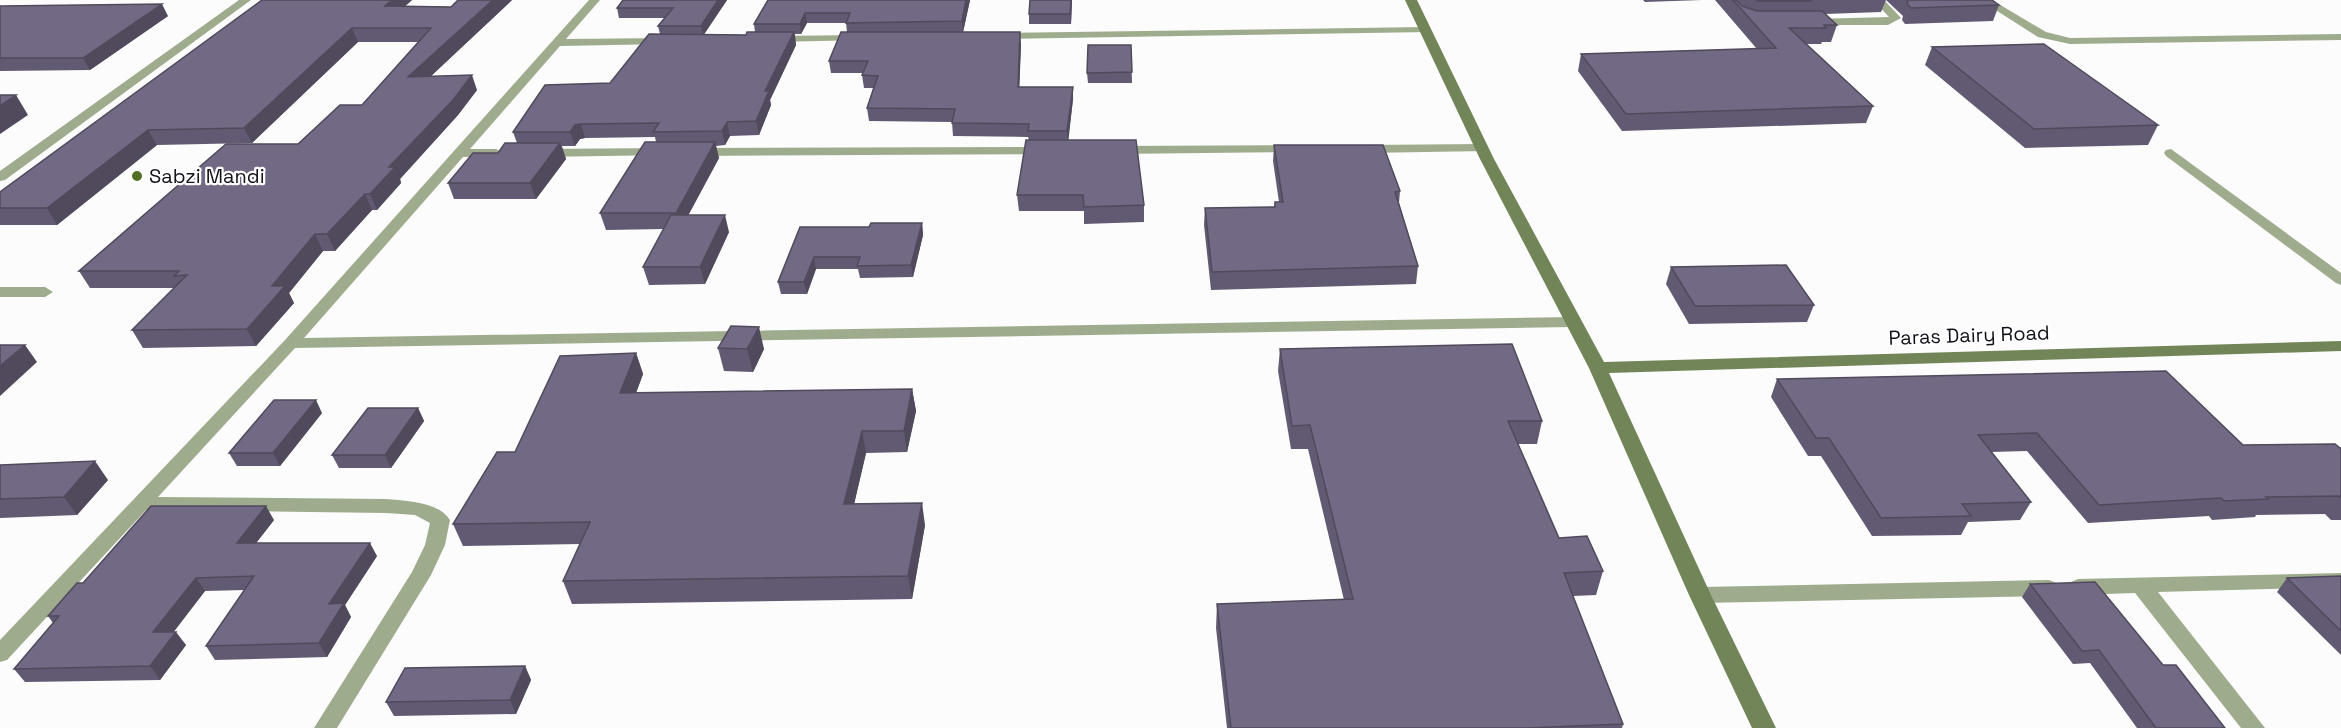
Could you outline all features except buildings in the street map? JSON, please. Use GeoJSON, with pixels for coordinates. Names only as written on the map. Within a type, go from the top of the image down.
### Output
{"type":"FeatureCollection","features":[{"type":"Feature","properties":{"kind":"street"},"geometry":{"type":"LineString","coordinates":[[1412,0],[1482,148],[1598,368],[1700,595],[1764,728]]}},
{"type":"Feature","properties":{"kind":"street","name":"Paras Dairy Road"},"geometry":{"type":"LineString","coordinates":[[1598,368],[2341,346]]}},
{"type":"Feature","properties":{"kind":"lane"},"geometry":{"type":"LineString","coordinates":[[0,177],[246,0]]}},
{"type":"Feature","properties":{"kind":"lane"},"geometry":{"type":"LineString","coordinates":[[0,654],[291,343],[595,0]]}},
{"type":"Feature","properties":{"kind":"lane"},"geometry":{"type":"LineString","coordinates":[[1796,22],[1888,22],[1896,18],[1878,0]]}},
{"type":"Feature","properties":{"kind":"lane"},"geometry":{"type":"LineString","coordinates":[[1985,0],[2042,35],[2070,40],[2341,37]]}},
{"type":"Feature","properties":{"kind":"lane"},"geometry":{"type":"LineString","coordinates":[[986,36],[1425,30]]}},
{"type":"Feature","properties":{"kind":"lane"},"geometry":{"type":"LineString","coordinates":[[761,40],[868,38]]}},
{"type":"Feature","properties":{"kind":"lane"},"geometry":{"type":"LineString","coordinates":[[559,43],[678,41]]}},
{"type":"Feature","properties":{"kind":"lane"},"geometry":{"type":"LineString","coordinates":[[1351,149],[1482,148]]}},
{"type":"Feature","properties":{"kind":"lane"},"geometry":{"type":"LineString","coordinates":[[1101,150],[1315,149]]}},
{"type":"Feature","properties":{"kind":"lane"},"geometry":{"type":"LineString","coordinates":[[529,153],[1053,151]]}},
{"type":"Feature","properties":{"kind":"lane"},"geometry":{"type":"LineString","coordinates":[[458,153],[505,153]]}},
{"type":"Feature","properties":{"kind":"lane"},"geometry":{"type":"LineString","coordinates":[[2171,153],[2341,280]]}},
{"type":"Feature","properties":{"kind":"lane"},"geometry":{"type":"LineString","coordinates":[[0,291],[45,292]]}},
{"type":"Feature","properties":{"kind":"lane"},"geometry":{"type":"LineString","coordinates":[[291,343],[1574,322]]}},
{"type":"Feature","properties":{"kind":"lane"},"geometry":{"type":"LineString","coordinates":[[139,503],[386,506],[418,509],[440,520],[435,546],[421,575],[325,728]]}},
{"type":"Feature","properties":{"kind":"lane"},"geometry":{"type":"LineString","coordinates":[[1700,595],[2341,580]]}},
{"type":"Feature","properties":{"kind":"lane"},"geometry":{"type":"LineString","coordinates":[[2141,586],[2254,728]]}},
{"type":"Feature","properties":{"kind":"place","name":"Sabzi Mandi"},"geometry":{"type":"Point","coordinates":[137,176]}}]}
